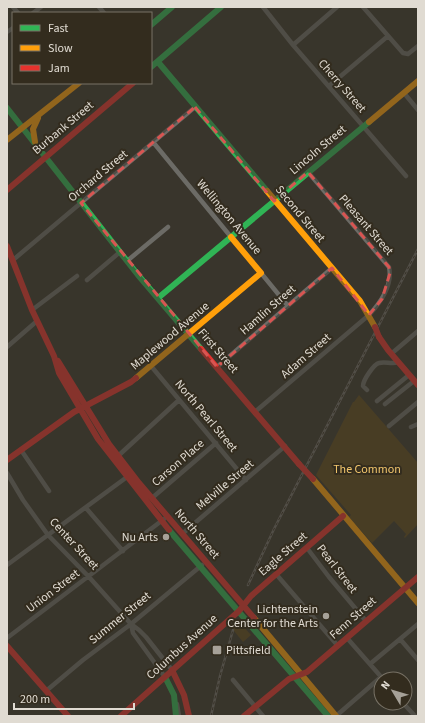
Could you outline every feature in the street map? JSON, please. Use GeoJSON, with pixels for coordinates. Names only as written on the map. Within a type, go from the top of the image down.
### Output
{"type":"FeatureCollection","features":[{"type":"Feature","properties":{"kind":"street"},"geometry":{"type":"LineString","coordinates":[[152,24],[172,7]]}},
{"type":"Feature","properties":{"kind":"street"},"geometry":{"type":"LineString","coordinates":[[152,67],[221,7]]}},
{"type":"Feature","properties":{"kind":"street","name":"Cherry Street"},"geometry":{"type":"LineString","coordinates":[[263,7],[293,45],[406,176]]}},
{"type":"Feature","properties":{"kind":"street"},"geometry":{"type":"LineString","coordinates":[[293,45],[337,7]]}},
{"type":"Feature","properties":{"kind":"street"},"geometry":{"type":"LineString","coordinates":[[363,7],[405,54],[411,52],[418,46]]}},
{"type":"Feature","properties":{"kind":"street"},"geometry":{"type":"LineString","coordinates":[[329,86],[388,36]]}},
{"type":"Feature","properties":{"kind":"street","name":"Second Street"},"geometry":{"type":"LineString","coordinates":[[158,62],[360,301],[379,337],[391,354],[416,383]]}},
{"type":"Feature","properties":{"kind":"street","name":"Lincoln Street"},"geometry":{"type":"LineString","coordinates":[[158,298],[418,81]]}},
{"type":"Feature","properties":{"kind":"street"},"geometry":{"type":"LineString","coordinates":[[7,140],[75,84]]}},
{"type":"Feature","properties":{"kind":"street","name":"Burbank Street"},"geometry":{"type":"LineString","coordinates":[[7,190],[132,84]]}},
{"type":"Feature","properties":{"kind":"street"},"geometry":{"type":"LineString","coordinates":[[404,93],[418,110]]}},
{"type":"Feature","properties":{"kind":"street","name":"Orchard Street"},"geometry":{"type":"LineString","coordinates":[[13,260],[195,107]]}},
{"type":"Feature","properties":{"kind":"street","name":"First Street"},"geometry":{"type":"LineString","coordinates":[[7,108],[127,262],[418,603]]}},
{"type":"Feature","properties":{"kind":"street"},"geometry":{"type":"LineString","coordinates":[[36,144],[33,129],[35,122],[42,112]]}},
{"type":"Feature","properties":{"kind":"street","name":"Wellington Avenue"},"geometry":{"type":"LineString","coordinates":[[153,142],[288,306]]}},
{"type":"Feature","properties":{"kind":"street","name":"Pleasant Street"},"geometry":{"type":"LineString","coordinates":[[308,172],[336,207],[389,267],[390,273],[386,290],[376,308],[368,315]]}},
{"type":"Feature","properties":{"kind":"street"},"geometry":{"type":"LineString","coordinates":[[127,262],[168,227]]}},
{"type":"Feature","properties":{"kind":"street","name":"North Street"},"geometry":{"type":"LineString","coordinates":[[7,246],[32,310],[54,356],[59,373],[82,407],[118,456],[152,498],[244,605],[328,716]]}},
{"type":"Feature","properties":{"kind":"street"},"geometry":{"type":"LineString","coordinates":[[87,280],[120,252]]}},
{"type":"Feature","properties":{"kind":"street","name":"Hamlin Street"},"geometry":{"type":"LineString","coordinates":[[217,367],[332,268]]}},
{"type":"Feature","properties":{"kind":"street","name":"Maplewood Avenue"},"geometry":{"type":"LineString","coordinates":[[7,460],[82,407],[131,382],[261,273]]}},
{"type":"Feature","properties":{"kind":"street"},"geometry":{"type":"LineString","coordinates":[[32,310],[77,276]]}},
{"type":"Feature","properties":{"kind":"street","name":"Adam Street"},"geometry":{"type":"LineString","coordinates":[[256,412],[368,315]]}},
{"type":"Feature","properties":{"kind":"street"},"geometry":{"type":"LineString","coordinates":[[7,347],[37,321]]}},
{"type":"Feature","properties":{"kind":"street"},"geometry":{"type":"LineString","coordinates":[[391,354],[418,331]]}},
{"type":"Feature","properties":{"kind":"street"},"geometry":{"type":"LineString","coordinates":[[367,390],[363,386],[364,381],[376,364],[380,362],[393,364],[398,362]]}},
{"type":"Feature","properties":{"kind":"street","name":"North Pearl Street"},"geometry":{"type":"LineString","coordinates":[[151,366],[246,480]]}},
{"type":"Feature","properties":{"kind":"street"},"geometry":{"type":"LineString","coordinates":[[377,401],[408,375]]}},
{"type":"Feature","properties":{"kind":"street"},"geometry":{"type":"LineString","coordinates":[[385,404],[416,383]]}},
{"type":"Feature","properties":{"kind":"street"},"geometry":{"type":"LineString","coordinates":[[118,456],[180,400]]}},
{"type":"Feature","properties":{"kind":"street"},"geometry":{"type":"LineString","coordinates":[[388,426],[418,402]]}},
{"type":"Feature","properties":{"kind":"street","name":"North Street"},"geometry":{"type":"LineString","coordinates":[[82,407],[98,439],[162,521],[239,611],[336,716]]}},
{"type":"Feature","properties":{"kind":"street"},"geometry":{"type":"LineString","coordinates":[[411,427],[418,424]]}},
{"type":"Feature","properties":{"kind":"street","name":"Carson Place"},"geometry":{"type":"LineString","coordinates":[[152,498],[216,443]]}},
{"type":"Feature","properties":{"kind":"street","name":"Melville Street"},"geometry":{"type":"LineString","coordinates":[[177,538],[284,446]]}},
{"type":"Feature","properties":{"kind":"street"},"geometry":{"type":"LineString","coordinates":[[21,450],[49,490]]}},
{"type":"Feature","properties":{"kind":"street","name":"Center Street"},"geometry":{"type":"LineString","coordinates":[[7,473],[23,500],[48,535],[89,576],[131,624],[146,637],[172,670],[180,685],[187,706],[188,716]]}},
{"type":"Feature","properties":{"kind":"street"},"geometry":{"type":"LineString","coordinates":[[7,565],[127,477]]}},
{"type":"Feature","properties":{"kind":"street"},"geometry":{"type":"LineString","coordinates":[[86,508],[122,551]]}},
{"type":"Feature","properties":{"kind":"street","name":"Union Street"},"geometry":{"type":"LineString","coordinates":[[7,638],[168,516]]}},
{"type":"Feature","properties":{"kind":"street","name":"Eagle Street"},"geometry":{"type":"LineString","coordinates":[[239,611],[251,596],[344,516]]}},
{"type":"Feature","properties":{"kind":"street","name":"Pearl Street"},"geometry":{"type":"LineString","coordinates":[[307,548],[366,621]]}},
{"type":"Feature","properties":{"kind":"street","name":"Summer Street"},"geometry":{"type":"LineString","coordinates":[[46,691],[83,660],[131,624],[206,561]]}},
{"type":"Feature","properties":{"kind":"street"},"geometry":{"type":"LineString","coordinates":[[276,574],[338,646]]}},
{"type":"Feature","properties":{"kind":"street","name":"Fenn Street"},"geometry":{"type":"LineString","coordinates":[[244,716],[290,679],[307,672],[418,577]]}},
{"type":"Feature","properties":{"kind":"street","name":"Columbus Avenue"},"geometry":{"type":"LineString","coordinates":[[121,716],[239,611]]}},
{"type":"Feature","properties":{"kind":"street","name":"Center Street"},"geometry":{"type":"LineString","coordinates":[[131,624],[133,633],[165,677],[174,695],[178,716]]}},
{"type":"Feature","properties":{"kind":"street"},"geometry":{"type":"LineString","coordinates":[[370,664],[418,624]]}},
{"type":"Feature","properties":{"kind":"street"},"geometry":{"type":"LineString","coordinates":[[347,638],[376,671]]}},
{"type":"Feature","properties":{"kind":"street"},"geometry":{"type":"LineString","coordinates":[[400,639],[418,660]]}},
{"type":"Feature","properties":{"kind":"street"},"geometry":{"type":"LineString","coordinates":[[7,646],[68,716]]}},
{"type":"Feature","properties":{"kind":"street"},"geometry":{"type":"LineString","coordinates":[[234,680],[263,716]]}},
{"type":"Feature","properties":{"kind":"street"},"geometry":{"type":"LineString","coordinates":[[336,716],[373,685]]}},
{"type":"Feature","properties":{"kind":"highlighted area"},"geometry":{"type":"Polygon","coordinates":[[[195,107],[274,201],[308,172],[389,267],[390,273],[382,299],[369,315],[332,268],[217,367],[81,203],[195,107]]]}},
{"type":"Feature","properties":{"kind":"green space","name":"The Common"},"geometry":{"type":"Polygon","coordinates":[[[359,395],[418,463],[418,524],[405,538],[404,537],[406,534],[394,521],[372,543],[349,517],[351,515],[316,475],[353,402],[359,395]]]}},
{"type":"Feature","properties":{"kind":"green space"},"geometry":{"type":"Polygon","coordinates":[[[235,622],[240,623],[251,635],[243,642],[230,626],[235,622]]]}},
{"type":"Feature","properties":{"kind":"railway"},"geometry":{"type":"LineString","coordinates":[[248,585],[274,529],[418,249]]}},
{"type":"Feature","properties":{"kind":"railway"},"geometry":{"type":"LineString","coordinates":[[211,716],[233,630]]}},
{"type":"Feature","properties":{"kind":"traffic: fast"},"geometry":{"type":"LineString","coordinates":[[152,24],[172,7]]}},
{"type":"Feature","properties":{"kind":"traffic: fast"},"geometry":{"type":"LineString","coordinates":[[152,66],[221,7]]}},
{"type":"Feature","properties":{"kind":"traffic: fast"},"geometry":{"type":"LineString","coordinates":[[158,62],[267,191]]}},
{"type":"Feature","properties":{"kind":"traffic: fast"},"geometry":{"type":"LineString","coordinates":[[7,108],[138,275],[201,349]]}},
{"type":"Feature","properties":{"kind":"traffic: fast"},"geometry":{"type":"LineString","coordinates":[[158,298],[369,122]]}},
{"type":"Feature","properties":{"kind":"traffic: fast"},"geometry":{"type":"LineString","coordinates":[[169,530],[328,716]]}},
{"type":"Feature","properties":{"kind":"traffic: fast"},"geometry":{"type":"LineString","coordinates":[[165,677],[174,695],[176,716]]}},
{"type":"Feature","properties":{"kind":"traffic: slow"},"geometry":{"type":"LineString","coordinates":[[369,122],[418,81]]}},
{"type":"Feature","properties":{"kind":"traffic: slow"},"geometry":{"type":"LineString","coordinates":[[7,140],[78,84]]}},
{"type":"Feature","properties":{"kind":"traffic: slow"},"geometry":{"type":"LineString","coordinates":[[35,142],[33,129],[38,118]]}},
{"type":"Feature","properties":{"kind":"traffic: slow"},"geometry":{"type":"LineString","coordinates":[[267,191],[360,301],[375,327]]}},
{"type":"Feature","properties":{"kind":"traffic: slow"},"geometry":{"type":"LineString","coordinates":[[136,378],[261,273],[231,237]]}},
{"type":"Feature","properties":{"kind":"traffic: slow"},"geometry":{"type":"LineString","coordinates":[[313,479],[418,603]]}},
{"type":"Feature","properties":{"kind":"traffic: slow"},"geometry":{"type":"LineString","coordinates":[[254,618],[336,716]]}},
{"type":"Feature","properties":{"kind":"traffic: jam"},"geometry":{"type":"LineString","coordinates":[[7,190],[132,84]]}},
{"type":"Feature","properties":{"kind":"traffic: jam"},"geometry":{"type":"LineString","coordinates":[[7,246],[32,310],[54,356],[59,373],[98,439],[169,530]]}},
{"type":"Feature","properties":{"kind":"traffic: jam"},"geometry":{"type":"LineString","coordinates":[[375,327],[379,337]]}},
{"type":"Feature","properties":{"kind":"traffic: jam"},"geometry":{"type":"LineString","coordinates":[[379,337],[388,350],[418,385]]}},
{"type":"Feature","properties":{"kind":"traffic: jam"},"geometry":{"type":"LineString","coordinates":[[201,349],[299,464]]}},
{"type":"Feature","properties":{"kind":"traffic: jam"},"geometry":{"type":"LineString","coordinates":[[58,361],[109,444],[139,483],[254,618]]}},
{"type":"Feature","properties":{"kind":"traffic: jam"},"geometry":{"type":"LineString","coordinates":[[7,460],[74,412],[136,378]]}},
{"type":"Feature","properties":{"kind":"traffic: jam"},"geometry":{"type":"LineString","coordinates":[[299,464],[313,479]]}},
{"type":"Feature","properties":{"kind":"traffic: jam"},"geometry":{"type":"LineString","coordinates":[[121,716],[239,611],[251,596],[343,516]]}},
{"type":"Feature","properties":{"kind":"traffic: jam"},"geometry":{"type":"LineString","coordinates":[[244,716],[289,679],[307,672],[418,577]]}},
{"type":"Feature","properties":{"kind":"traffic: jam"},"geometry":{"type":"LineString","coordinates":[[7,646],[68,716]]}},
{"type":"Feature","properties":{"kind":"traffic: jam"},"geometry":{"type":"LineString","coordinates":[[172,670],[184,695],[189,716]]}},
{"type":"Feature","properties":{"kind":"place","name":"Nu Arts"},"geometry":{"type":"Point","coordinates":[166,537]}},
{"type":"Feature","properties":{"kind":"place","name":"Lichtenstein Center for the Arts"},"geometry":{"type":"Point","coordinates":[326,616]}},
{"type":"Feature","properties":{"kind":"place","name":"Pittsfield"},"geometry":{"type":"Point","coordinates":[217,650]}}]}
